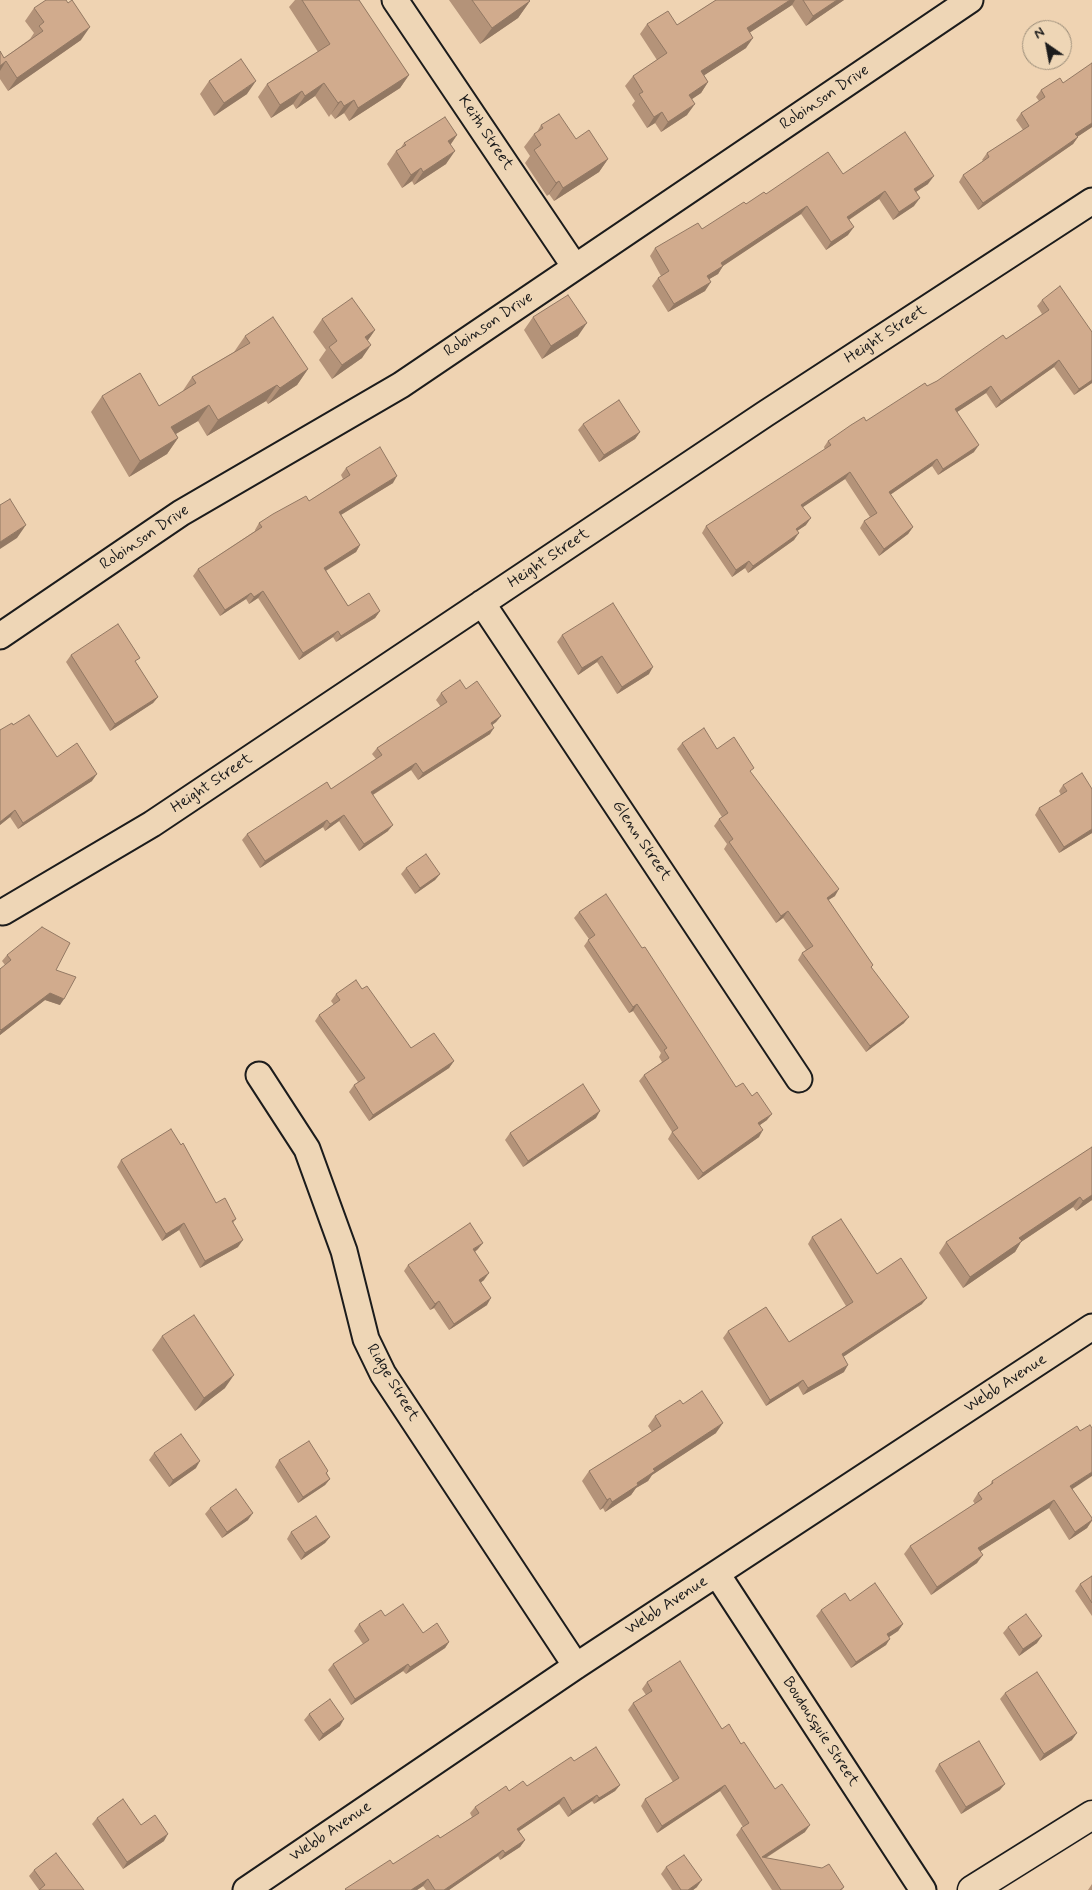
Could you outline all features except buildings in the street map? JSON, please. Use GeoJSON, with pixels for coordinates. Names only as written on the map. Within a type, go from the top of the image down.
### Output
{"type":"FeatureCollection","features":[{"type":"Feature","properties":{"kind":"street","name":"Keith Street"},"geometry":{"type":"LineString","coordinates":[[395,0],[575,267]]}},
{"type":"Feature","properties":{"kind":"street","name":"Robinson Drive"},"geometry":{"type":"LineString","coordinates":[[0,636],[181,513],[401,385],[970,0]]}},
{"type":"Feature","properties":{"kind":"street","name":"Height Street"},"geometry":{"type":"LineString","coordinates":[[3,912],[152,824],[765,414],[1092,201]]}},
{"type":"Feature","properties":{"kind":"street","name":"Glenn Street"},"geometry":{"type":"LineString","coordinates":[[482,603],[799,1080]]}},
{"type":"Feature","properties":{"kind":"street","name":"Ridge Street"},"geometry":{"type":"LineString","coordinates":[[260,1075],[307,1150],[344,1251],[366,1339],[383,1374],[576,1666]]}},
{"type":"Feature","properties":{"kind":"street","name":"Webb Avenue"},"geometry":{"type":"LineString","coordinates":[[246,1890],[576,1666],[1092,1327]]}},
{"type":"Feature","properties":{"kind":"street","name":"Boudousquie Street"},"geometry":{"type":"LineString","coordinates":[[717,1574],[923,1890]]}},
{"type":"Feature","properties":{"kind":"street"},"geometry":{"type":"LineString","coordinates":[[972,1890],[1092,1815]]}}]}
